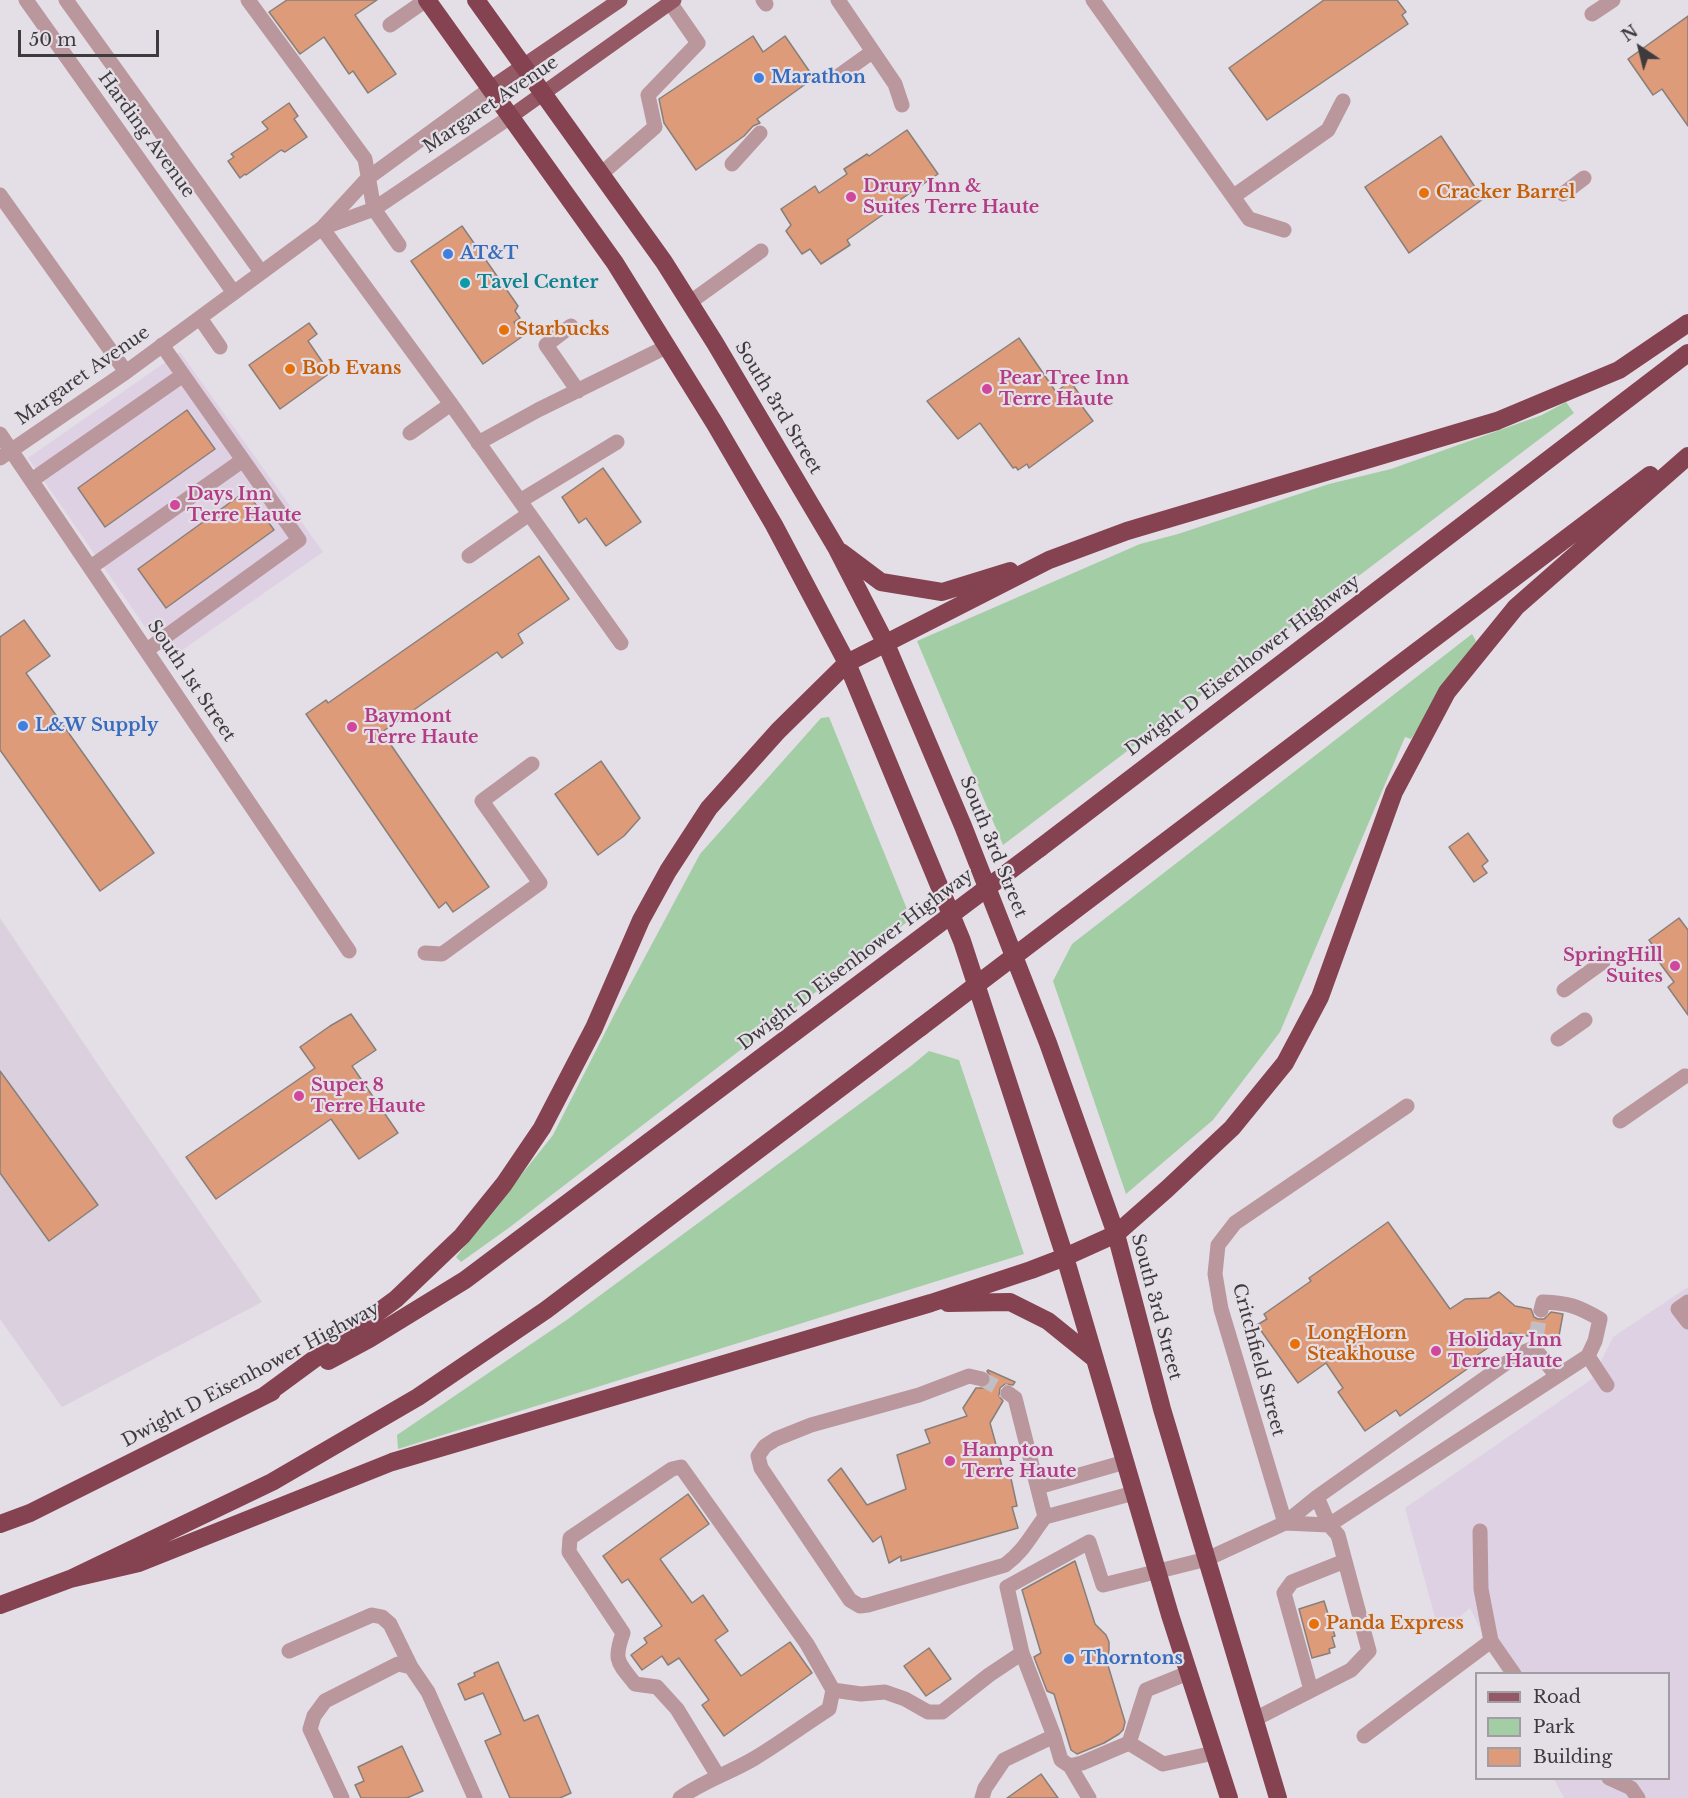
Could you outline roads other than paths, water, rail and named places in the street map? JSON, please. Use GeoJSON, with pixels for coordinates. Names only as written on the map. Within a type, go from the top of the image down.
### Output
{"type":"FeatureCollection","features":[{"type":"Feature","properties":{"kind":"highway"},"geometry":{"type":"LineString","coordinates":[[427,0],[615,263],[668,346],[774,525],[847,663],[962,941],[1065,1257],[1157,1573],[1229,1798]]}},
{"type":"Feature","properties":{"kind":"highway","name":"South 3rd Street"},"geometry":{"type":"LineString","coordinates":[[476,0],[664,262],[837,549],[886,644],[963,826],[1044,1032],[1116,1234],[1162,1410],[1278,1798]]}},
{"type":"Feature","properties":{"kind":"highway"},"geometry":{"type":"LineString","coordinates":[[837,549],[881,582],[942,591],[1049,560],[1138,528],[1497,421],[1619,369],[1688,323]]}},
{"type":"Feature","properties":{"kind":"highway","name":"Dwight D Eisenhower Highway"},"geometry":{"type":"LineString","coordinates":[[0,1524],[30,1513],[264,1396],[369,1339],[465,1280],[1040,848],[1688,353]]}},
{"type":"Feature","properties":{"kind":"highway"},"geometry":{"type":"LineString","coordinates":[[0,1605],[70,1579],[272,1482],[418,1397],[546,1310],[1688,446]]}},
{"type":"Feature","properties":{"kind":"highway"},"geometry":{"type":"LineString","coordinates":[[70,1579],[139,1563],[392,1462],[931,1303],[1065,1257],[1116,1234],[1232,1128],[1285,1064],[1320,997],[1394,792],[1448,693],[1516,607],[1688,456]]}},
{"type":"Feature","properties":{"kind":"highway"},"geometry":{"type":"LineString","coordinates":[[264,1396],[396,1299],[462,1236],[497,1192],[542,1128],[594,1028],[641,920],[668,870],[710,808],[778,731],[847,663],[1049,560]]}},
{"type":"Feature","properties":{"kind":"highway"},"geometry":{"type":"LineString","coordinates":[[931,1303],[1010,1302],[1048,1322],[1095,1359]]}},
{"type":"Feature","properties":{"kind":"main road","name":"Margaret Avenue"},"geometry":{"type":"LineString","coordinates":[[491,88],[620,0]]}},
{"type":"Feature","properties":{"kind":"main road","name":"Margaret Avenue"},"geometry":{"type":"LineString","coordinates":[[510,117],[672,2]]}},
{"type":"Feature","properties":{"kind":"street","name":"Harding Avenue"},"geometry":{"type":"LineString","coordinates":[[66,0],[261,273]]}},
{"type":"Feature","properties":{"kind":"street"},"geometry":{"type":"LineString","coordinates":[[248,0],[355,130],[365,159],[374,209],[399,245]]}},
{"type":"Feature","properties":{"kind":"street"},"geometry":{"type":"LineString","coordinates":[[390,25],[427,0]]}},
{"type":"Feature","properties":{"kind":"street"},"geometry":{"type":"LineString","coordinates":[[838,0],[894,84],[902,105]]}},
{"type":"Feature","properties":{"kind":"street"},"geometry":{"type":"LineString","coordinates":[[1094,0],[1250,219],[1284,230]]}},
{"type":"Feature","properties":{"kind":"street"},"geometry":{"type":"LineString","coordinates":[[1592,14],[1613,0]]}},
{"type":"Feature","properties":{"kind":"street"},"geometry":{"type":"LineString","coordinates":[[601,174],[656,127],[648,95],[698,43],[672,2]]}},
{"type":"Feature","properties":{"kind":"street","name":"Harding Avenue"},"geometry":{"type":"LineString","coordinates":[[34,3],[234,293]]}},
{"type":"Feature","properties":{"kind":"street"},"geometry":{"type":"LineString","coordinates":[[837,77],[873,52]]}},
{"type":"Feature","properties":{"kind":"street","name":"Margaret Avenue"},"geometry":{"type":"LineString","coordinates":[[6,454],[126,372],[322,228],[368,178],[491,88]]}},
{"type":"Feature","properties":{"kind":"street"},"geometry":{"type":"LineString","coordinates":[[1234,196],[1328,130],[1343,101]]}},
{"type":"Feature","properties":{"kind":"street","name":"Margaret Avenue"},"geometry":{"type":"LineString","coordinates":[[322,228],[374,209],[510,117]]}},
{"type":"Feature","properties":{"kind":"street"},"geometry":{"type":"LineString","coordinates":[[732,164],[760,133]]}},
{"type":"Feature","properties":{"kind":"street"},"geometry":{"type":"LineString","coordinates":[[1563,194],[1584,178]]}},
{"type":"Feature","properties":{"kind":"street"},"geometry":{"type":"LineString","coordinates":[[0,195],[126,372]]}},
{"type":"Feature","properties":{"kind":"street"},"geometry":{"type":"LineString","coordinates":[[322,228],[621,643]]}},
{"type":"Feature","properties":{"kind":"street"},"geometry":{"type":"LineString","coordinates":[[689,303],[761,251]]}},
{"type":"Feature","properties":{"kind":"street"},"geometry":{"type":"LineString","coordinates":[[200,318],[220,347]]}},
{"type":"Feature","properties":{"kind":"street"},"geometry":{"type":"LineString","coordinates":[[571,326],[546,345],[578,390]]}},
{"type":"Feature","properties":{"kind":"street"},"geometry":{"type":"LineString","coordinates":[[147,651],[299,540],[162,345]]}},
{"type":"Feature","properties":{"kind":"street"},"geometry":{"type":"LineString","coordinates":[[478,443],[668,346]]}},
{"type":"Feature","properties":{"kind":"street"},"geometry":{"type":"LineString","coordinates":[[32,480],[183,375]]}},
{"type":"Feature","properties":{"kind":"street"},"geometry":{"type":"LineString","coordinates":[[410,433],[451,404]]}},
{"type":"Feature","properties":{"kind":"street","name":"South 1st Street"},"geometry":{"type":"LineString","coordinates":[[0,434],[6,454],[32,480],[349,951]]}},
{"type":"Feature","properties":{"kind":"street"},"geometry":{"type":"LineString","coordinates":[[469,556],[524,508],[617,442]]}},
{"type":"Feature","properties":{"kind":"street"},"geometry":{"type":"LineString","coordinates":[[91,567],[243,460]]}},
{"type":"Feature","properties":{"kind":"street"},"geometry":{"type":"LineString","coordinates":[[425,953],[442,954],[540,883],[482,801],[532,764]]}},
{"type":"Feature","properties":{"kind":"street"},"geometry":{"type":"LineString","coordinates":[[1564,990],[1603,962]]}},
{"type":"Feature","properties":{"kind":"street"},"geometry":{"type":"LineString","coordinates":[[1558,1040],[1585,1020]]}},
{"type":"Feature","properties":{"kind":"street"},"geometry":{"type":"LineString","coordinates":[[1620,1121],[1685,1076]]}},
{"type":"Feature","properties":{"kind":"street","name":"Critchfield Street"},"geometry":{"type":"LineString","coordinates":[[1285,1523],[1221,1309],[1215,1274],[1218,1245],[1235,1223],[1407,1106]]}},
{"type":"Feature","properties":{"kind":"street"},"geometry":{"type":"LineString","coordinates":[[1285,1523],[1329,1525],[1588,1356],[1595,1341],[1600,1318],[1578,1306],[1559,1302],[1543,1302],[1541,1310]]}},
{"type":"Feature","properties":{"kind":"street"},"geometry":{"type":"LineString","coordinates":[[1688,1302],[1678,1309],[1688,1322]]}},
{"type":"Feature","properties":{"kind":"street"},"geometry":{"type":"LineString","coordinates":[[1007,1587],[1089,1542],[1103,1585],[1207,1559],[1285,1523],[1317,1497],[1535,1342],[1557,1376]]}},
{"type":"Feature","properties":{"kind":"street"},"geometry":{"type":"LineString","coordinates":[[1588,1356],[1607,1385]]}},
{"type":"Feature","properties":{"kind":"street"},"geometry":{"type":"LineString","coordinates":[[982,1379],[969,1376],[919,1395],[811,1425],[776,1438],[765,1446],[758,1456],[761,1468],[850,1600],[860,1605],[868,1605],[1005,1565],[1026,1546],[1045,1517],[1134,1493]]}},
{"type":"Feature","properties":{"kind":"street"},"geometry":{"type":"LineString","coordinates":[[1008,1393],[1015,1398],[1045,1517]]}},
{"type":"Feature","properties":{"kind":"street"},"geometry":{"type":"LineString","coordinates":[[1038,1487],[1125,1462]]}},
{"type":"Feature","properties":{"kind":"street"},"geometry":{"type":"LineString","coordinates":[[680,1798],[695,1788],[754,1759],[829,1709],[833,1690],[807,1644],[681,1467],[672,1469],[570,1538],[569,1552],[622,1634],[617,1649],[617,1662],[635,1684],[657,1687],[677,1709],[718,1776]]}},
{"type":"Feature","properties":{"kind":"street"},"geometry":{"type":"LineString","coordinates":[[1255,1719],[1351,1670],[1370,1651],[1338,1535],[1329,1525],[1317,1497]]}},
{"type":"Feature","properties":{"kind":"street"},"geometry":{"type":"LineString","coordinates":[[1480,1532],[1481,1589],[1491,1641],[1513,1672]]}},
{"type":"Feature","properties":{"kind":"street"},"geometry":{"type":"LineString","coordinates":[[1311,1690],[1284,1593],[1292,1582],[1345,1561]]}},
{"type":"Feature","properties":{"kind":"street"},"geometry":{"type":"LineString","coordinates":[[996,1568],[1007,1587],[1022,1653],[1061,1760],[1070,1766],[1089,1798]]}},
{"type":"Feature","properties":{"kind":"street"},"geometry":{"type":"LineString","coordinates":[[289,1651],[372,1616],[382,1617],[390,1624],[411,1667],[428,1692],[475,1798]]}},
{"type":"Feature","properties":{"kind":"street"},"geometry":{"type":"LineString","coordinates":[[1364,1736],[1491,1641]]}},
{"type":"Feature","properties":{"kind":"street"},"geometry":{"type":"LineString","coordinates":[[833,1690],[861,1694],[885,1692],[905,1699],[928,1712],[942,1712],[1022,1653]]}},
{"type":"Feature","properties":{"kind":"street"},"geometry":{"type":"LineString","coordinates":[[342,1798],[310,1729],[314,1716],[325,1701],[377,1674],[398,1664],[411,1667]]}},
{"type":"Feature","properties":{"kind":"street"},"geometry":{"type":"LineString","coordinates":[[1070,1766],[1129,1743],[1146,1690],[1188,1673]]}},
{"type":"Feature","properties":{"kind":"street"},"geometry":{"type":"LineString","coordinates":[[982,1798],[985,1788],[1004,1760],[1054,1736]]}},
{"type":"Feature","properties":{"kind":"street"},"geometry":{"type":"LineString","coordinates":[[1129,1743],[1163,1764],[1214,1753]]}},
{"type":"Feature","properties":{"kind":"street"},"geometry":{"type":"LineString","coordinates":[[1611,1780],[1631,1788],[1638,1798]]}},
{"type":"Feature","properties":{"kind":"tunnel"},"geometry":{"type":"LineString","coordinates":[[1536,1337],[1541,1310]]}},
{"type":"Feature","properties":{"kind":"tunnel"},"geometry":{"type":"LineString","coordinates":[[982,1379],[1008,1393]]}},
{"type":"Feature","properties":{"kind":"place","name":"Marathon"},"geometry":{"type":"Point","coordinates":[759,78]}},
{"type":"Feature","properties":{"kind":"place","name":"Cracker Barrel"},"geometry":{"type":"Point","coordinates":[1424,193]}},
{"type":"Feature","properties":{"kind":"place","name":"Drury Inn & Suites Terre Haute"},"geometry":{"type":"Point","coordinates":[851,197]}},
{"type":"Feature","properties":{"kind":"place","name":"AT&T"},"geometry":{"type":"Point","coordinates":[448,254]}},
{"type":"Feature","properties":{"kind":"place","name":"Tavel Center"},"geometry":{"type":"Point","coordinates":[465,283]}},
{"type":"Feature","properties":{"kind":"place","name":"Starbucks"},"geometry":{"type":"Point","coordinates":[504,330]}},
{"type":"Feature","properties":{"kind":"place","name":"Bob Evans"},"geometry":{"type":"Point","coordinates":[290,369]}},
{"type":"Feature","properties":{"kind":"place","name":"Pear Tree Inn Terre Haute"},"geometry":{"type":"Point","coordinates":[987,389]}},
{"type":"Feature","properties":{"kind":"place","name":"Days Inn Terre Haute"},"geometry":{"type":"Point","coordinates":[175,505]}},
{"type":"Feature","properties":{"kind":"place","name":"L&W Supply"},"geometry":{"type":"Point","coordinates":[23,726]}},
{"type":"Feature","properties":{"kind":"place","name":"Baymont Terre Haute"},"geometry":{"type":"Point","coordinates":[352,727]}},
{"type":"Feature","properties":{"kind":"place","name":"SpringHill Suites"},"geometry":{"type":"Point","coordinates":[1675,966]}},
{"type":"Feature","properties":{"kind":"place","name":"Super 8 Terre Haute"},"geometry":{"type":"Point","coordinates":[299,1096]}},
{"type":"Feature","properties":{"kind":"place","name":"LongHorn Steakhouse"},"geometry":{"type":"Point","coordinates":[1295,1344]}},
{"type":"Feature","properties":{"kind":"place","name":"Holiday Inn Terre Haute"},"geometry":{"type":"Point","coordinates":[1436,1351]}},
{"type":"Feature","properties":{"kind":"place","name":"Hampton Terre Haute"},"geometry":{"type":"Point","coordinates":[950,1461]}},
{"type":"Feature","properties":{"kind":"place","name":"Panda Express"},"geometry":{"type":"Point","coordinates":[1314,1624]}},
{"type":"Feature","properties":{"kind":"place","name":"Thorntons"},"geometry":{"type":"Point","coordinates":[1069,1659]}}]}
